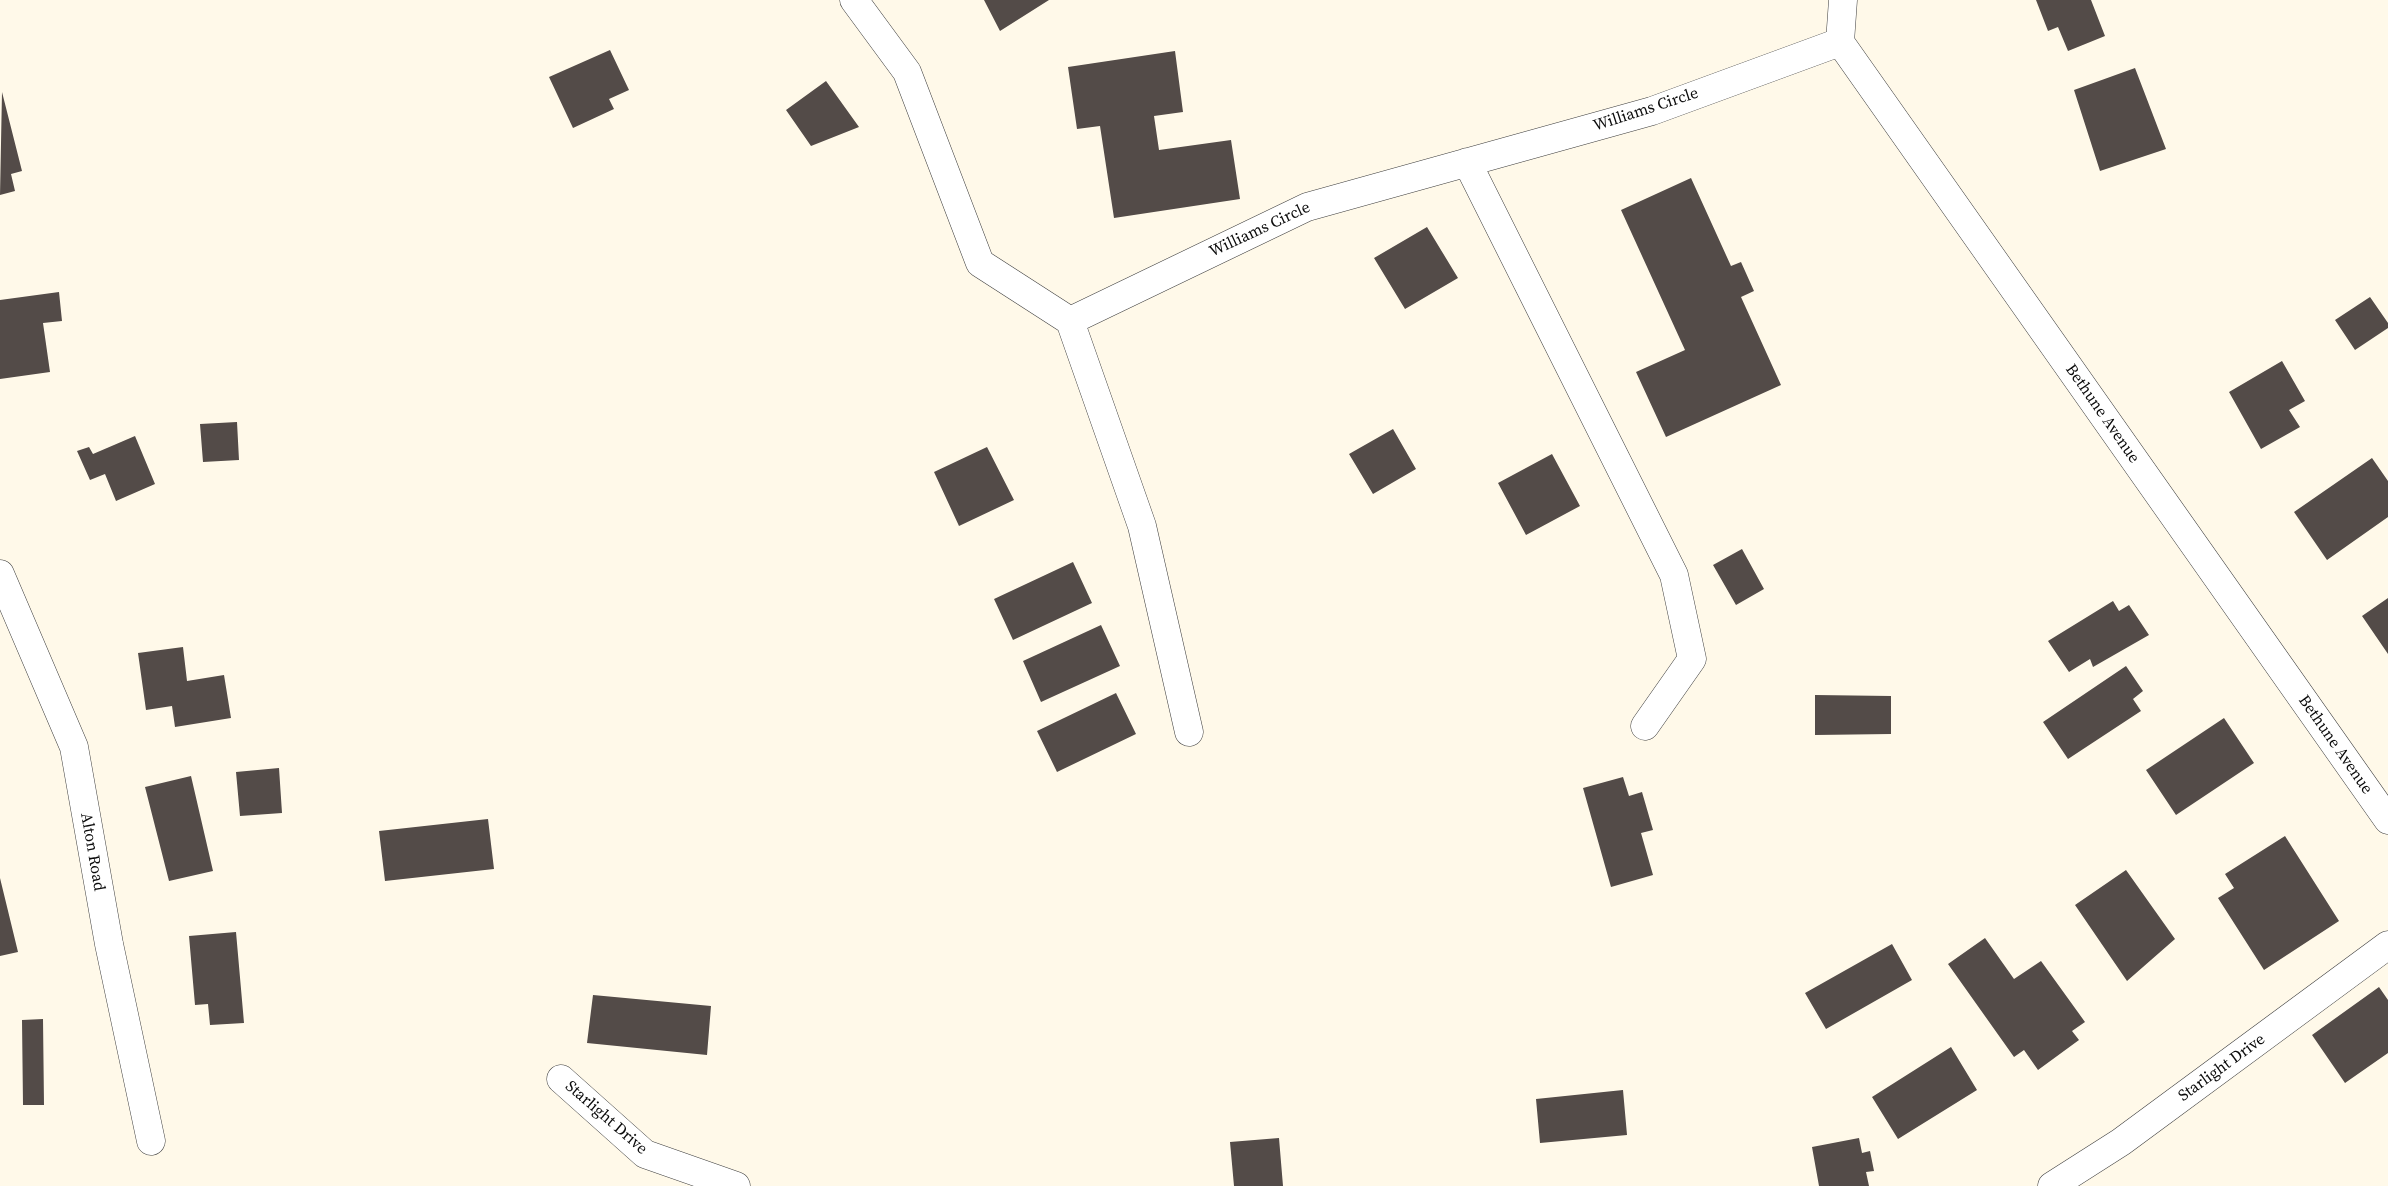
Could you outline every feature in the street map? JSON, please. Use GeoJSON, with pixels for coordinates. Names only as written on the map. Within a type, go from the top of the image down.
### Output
{"type":"FeatureCollection","features":[{"type":"Feature","properties":{"kind":"street"},"geometry":{"type":"LineString","coordinates":[[854,0],[907,72],[980,263],[1070,321],[1142,526],[1189,732]]}},
{"type":"Feature","properties":{"kind":"street"},"geometry":{"type":"LineString","coordinates":[[1840,42],[1844,0]]}},
{"type":"Feature","properties":{"kind":"street","name":"Williams Circle"},"geometry":{"type":"LineString","coordinates":[[1070,321],[1307,207],[1652,111],[1840,42]]}},
{"type":"Feature","properties":{"kind":"street","name":"Bethune Avenue"},"geometry":{"type":"LineString","coordinates":[[1840,42],[2388,820]]}},
{"type":"Feature","properties":{"kind":"street"},"geometry":{"type":"LineString","coordinates":[[1467,162],[1674,575],[1692,659],[1645,726]]}},
{"type":"Feature","properties":{"kind":"street","name":"Alton Road"},"geometry":{"type":"LineString","coordinates":[[0,574],[74,747],[109,944],[151,1141]]}},
{"type":"Feature","properties":{"kind":"street","name":"Starlight Drive"},"geometry":{"type":"LineString","coordinates":[[2052,1186],[2121,1142],[2388,945]]}},
{"type":"Feature","properties":{"kind":"street","name":"Starlight Drive"},"geometry":{"type":"LineString","coordinates":[[561,1079],[645,1154],[736,1186]]}},
{"type":"Feature","properties":{"kind":"building"},"geometry":{"type":"Polygon","coordinates":[[[984,0],[1049,0],[1000,31],[984,0]]]}},
{"type":"Feature","properties":{"kind":"building"},"geometry":{"type":"Polygon","coordinates":[[[2036,0],[2091,0],[2105,36],[2068,51],[2058,27],[2048,31],[2036,0]]]}},
{"type":"Feature","properties":{"kind":"building"},"geometry":{"type":"Polygon","coordinates":[[[610,50],[629,90],[609,99],[614,109],[573,128],[549,77],[610,50]]]}},
{"type":"Feature","properties":{"kind":"building"},"geometry":{"type":"Polygon","coordinates":[[[1175,51],[1183,112],[1154,116],[1159,150],[1231,140],[1240,199],[1114,218],[1100,126],[1077,129],[1068,67],[1175,51]]]}},
{"type":"Feature","properties":{"kind":"building"},"geometry":{"type":"Polygon","coordinates":[[[2135,68],[2166,149],[2100,171],[2074,90],[2135,68]]]}},
{"type":"Feature","properties":{"kind":"building"},"geometry":{"type":"Polygon","coordinates":[[[826,81],[859,127],[811,146],[786,110],[826,81]]]}},
{"type":"Feature","properties":{"kind":"building"},"geometry":{"type":"Polygon","coordinates":[[[2,92],[22,171],[11,174],[15,191],[0,195],[2,92]]]}},
{"type":"Feature","properties":{"kind":"building"},"geometry":{"type":"Polygon","coordinates":[[[1691,178],[1731,266],[1741,262],[1754,291],[1741,297],[1781,385],[1666,437],[1636,372],[1685,350],[1621,210],[1691,178]]]}},
{"type":"Feature","properties":{"kind":"building"},"geometry":{"type":"Polygon","coordinates":[[[1427,227],[1458,278],[1405,309],[1374,258],[1427,227]]]}},
{"type":"Feature","properties":{"kind":"building"},"geometry":{"type":"Polygon","coordinates":[[[59,292],[62,321],[43,323],[50,372],[0,379],[0,300],[59,292]]]}},
{"type":"Feature","properties":{"kind":"building"},"geometry":{"type":"Polygon","coordinates":[[[2370,297],[2388,323],[2388,328],[2355,350],[2335,320],[2370,297]]]}},
{"type":"Feature","properties":{"kind":"building"},"geometry":{"type":"Polygon","coordinates":[[[2282,361],[2305,401],[2289,410],[2300,427],[2261,449],[2229,392],[2282,361]]]}},
{"type":"Feature","properties":{"kind":"building"},"geometry":{"type":"Polygon","coordinates":[[[237,422],[239,460],[203,462],[200,424],[237,422]]]}},
{"type":"Feature","properties":{"kind":"building"},"geometry":{"type":"Polygon","coordinates":[[[1393,429],[1416,469],[1373,494],[1349,454],[1393,429]]]}},
{"type":"Feature","properties":{"kind":"building"},"geometry":{"type":"Polygon","coordinates":[[[135,436],[155,484],[116,501],[105,474],[90,480],[77,451],[89,447],[93,454],[135,436]]]}},
{"type":"Feature","properties":{"kind":"building"},"geometry":{"type":"Polygon","coordinates":[[[987,447],[1014,500],[959,526],[934,472],[987,447]]]}},
{"type":"Feature","properties":{"kind":"building"},"geometry":{"type":"Polygon","coordinates":[[[1552,454],[1580,506],[1526,535],[1498,483],[1552,454]]]}},
{"type":"Feature","properties":{"kind":"building"},"geometry":{"type":"Polygon","coordinates":[[[2372,458],[2388,481],[2388,517],[2327,560],[2294,512],[2372,458]]]}},
{"type":"Feature","properties":{"kind":"building"},"geometry":{"type":"Polygon","coordinates":[[[1742,549],[1764,589],[1736,605],[1713,565],[1742,549]]]}},
{"type":"Feature","properties":{"kind":"building"},"geometry":{"type":"Polygon","coordinates":[[[1073,562],[1092,603],[1013,640],[994,599],[1073,562]]]}},
{"type":"Feature","properties":{"kind":"building"},"geometry":{"type":"Polygon","coordinates":[[[2388,598],[2388,654],[2362,616],[2388,598]]]}},
{"type":"Feature","properties":{"kind":"building"},"geometry":{"type":"Polygon","coordinates":[[[2113,601],[2119,611],[2129,605],[2149,635],[2093,667],[2090,659],[2069,672],[2048,641],[2113,601]]]}},
{"type":"Feature","properties":{"kind":"building"},"geometry":{"type":"Polygon","coordinates":[[[1101,625],[1120,666],[1041,702],[1023,661],[1101,625]]]}},
{"type":"Feature","properties":{"kind":"building"},"geometry":{"type":"Polygon","coordinates":[[[183,647],[187,681],[224,675],[231,718],[175,727],[172,706],[146,710],[138,653],[183,647]]]}},
{"type":"Feature","properties":{"kind":"building"},"geometry":{"type":"Polygon","coordinates":[[[2126,666],[2143,691],[2133,699],[2141,711],[2068,759],[2043,722],[2126,666]]]}},
{"type":"Feature","properties":{"kind":"building"},"geometry":{"type":"Polygon","coordinates":[[[1116,693],[1136,734],[1057,772],[1037,731],[1116,693]]]}},
{"type":"Feature","properties":{"kind":"building"},"geometry":{"type":"Polygon","coordinates":[[[1815,695],[1891,696],[1891,734],[1815,735],[1815,695]]]}},
{"type":"Feature","properties":{"kind":"building"},"geometry":{"type":"Polygon","coordinates":[[[2224,718],[2254,763],[2176,815],[2146,770],[2224,718]]]}},
{"type":"Feature","properties":{"kind":"building"},"geometry":{"type":"Polygon","coordinates":[[[279,768],[282,813],[240,816],[236,772],[279,768]]]}},
{"type":"Feature","properties":{"kind":"building"},"geometry":{"type":"Polygon","coordinates":[[[191,776],[213,871],[169,881],[145,787],[191,776]]]}},
{"type":"Feature","properties":{"kind":"building"},"geometry":{"type":"Polygon","coordinates":[[[1623,777],[1629,796],[1642,792],[1653,830],[1641,833],[1653,875],[1611,887],[1583,788],[1623,777]]]}},
{"type":"Feature","properties":{"kind":"building"},"geometry":{"type":"Polygon","coordinates":[[[488,819],[494,869],[385,881],[379,831],[488,819]]]}},
{"type":"Feature","properties":{"kind":"building"},"geometry":{"type":"Polygon","coordinates":[[[2285,836],[2339,921],[2264,970],[2218,898],[2234,888],[2225,874],[2285,836]]]}},
{"type":"Feature","properties":{"kind":"building"},"geometry":{"type":"Polygon","coordinates":[[[2126,870],[2175,939],[2127,981],[2075,905],[2126,870]]]}},
{"type":"Feature","properties":{"kind":"building"},"geometry":{"type":"Polygon","coordinates":[[[0,878],[18,952],[0,956],[0,878]]]}},
{"type":"Feature","properties":{"kind":"building"},"geometry":{"type":"Polygon","coordinates":[[[236,932],[244,1023],[210,1025],[208,1004],[195,1005],[189,936],[236,932]]]}},
{"type":"Feature","properties":{"kind":"building"},"geometry":{"type":"Polygon","coordinates":[[[1985,938],[2014,979],[2041,961],[2085,1022],[2072,1031],[2079,1040],[2038,1070],[2024,1050],[2014,1057],[1948,964],[1985,938]]]}},
{"type":"Feature","properties":{"kind":"building"},"geometry":{"type":"Polygon","coordinates":[[[1892,944],[1912,980],[1826,1029],[1805,993],[1892,944]]]}},
{"type":"Feature","properties":{"kind":"building"},"geometry":{"type":"Polygon","coordinates":[[[2379,987],[2388,1000],[2388,1053],[2345,1083],[2312,1035],[2379,987]]]}},
{"type":"Feature","properties":{"kind":"building"},"geometry":{"type":"Polygon","coordinates":[[[593,995],[711,1006],[707,1055],[587,1043],[593,995]]]}},
{"type":"Feature","properties":{"kind":"building"},"geometry":{"type":"Polygon","coordinates":[[[43,1019],[44,1105],[23,1105],[22,1020],[43,1019]]]}},
{"type":"Feature","properties":{"kind":"building"},"geometry":{"type":"Polygon","coordinates":[[[1951,1047],[1977,1090],[1898,1139],[1872,1097],[1951,1047]]]}},
{"type":"Feature","properties":{"kind":"building"},"geometry":{"type":"Polygon","coordinates":[[[1623,1090],[1627,1135],[1540,1143],[1536,1099],[1623,1090]]]}},
{"type":"Feature","properties":{"kind":"building"},"geometry":{"type":"Polygon","coordinates":[[[1279,1138],[1283,1186],[1234,1186],[1230,1142],[1279,1138]]]}},
{"type":"Feature","properties":{"kind":"building"},"geometry":{"type":"Polygon","coordinates":[[[1859,1138],[1862,1153],[1870,1151],[1874,1171],[1866,1172],[1869,1186],[1819,1186],[1812,1147],[1859,1138]]]}}]}
